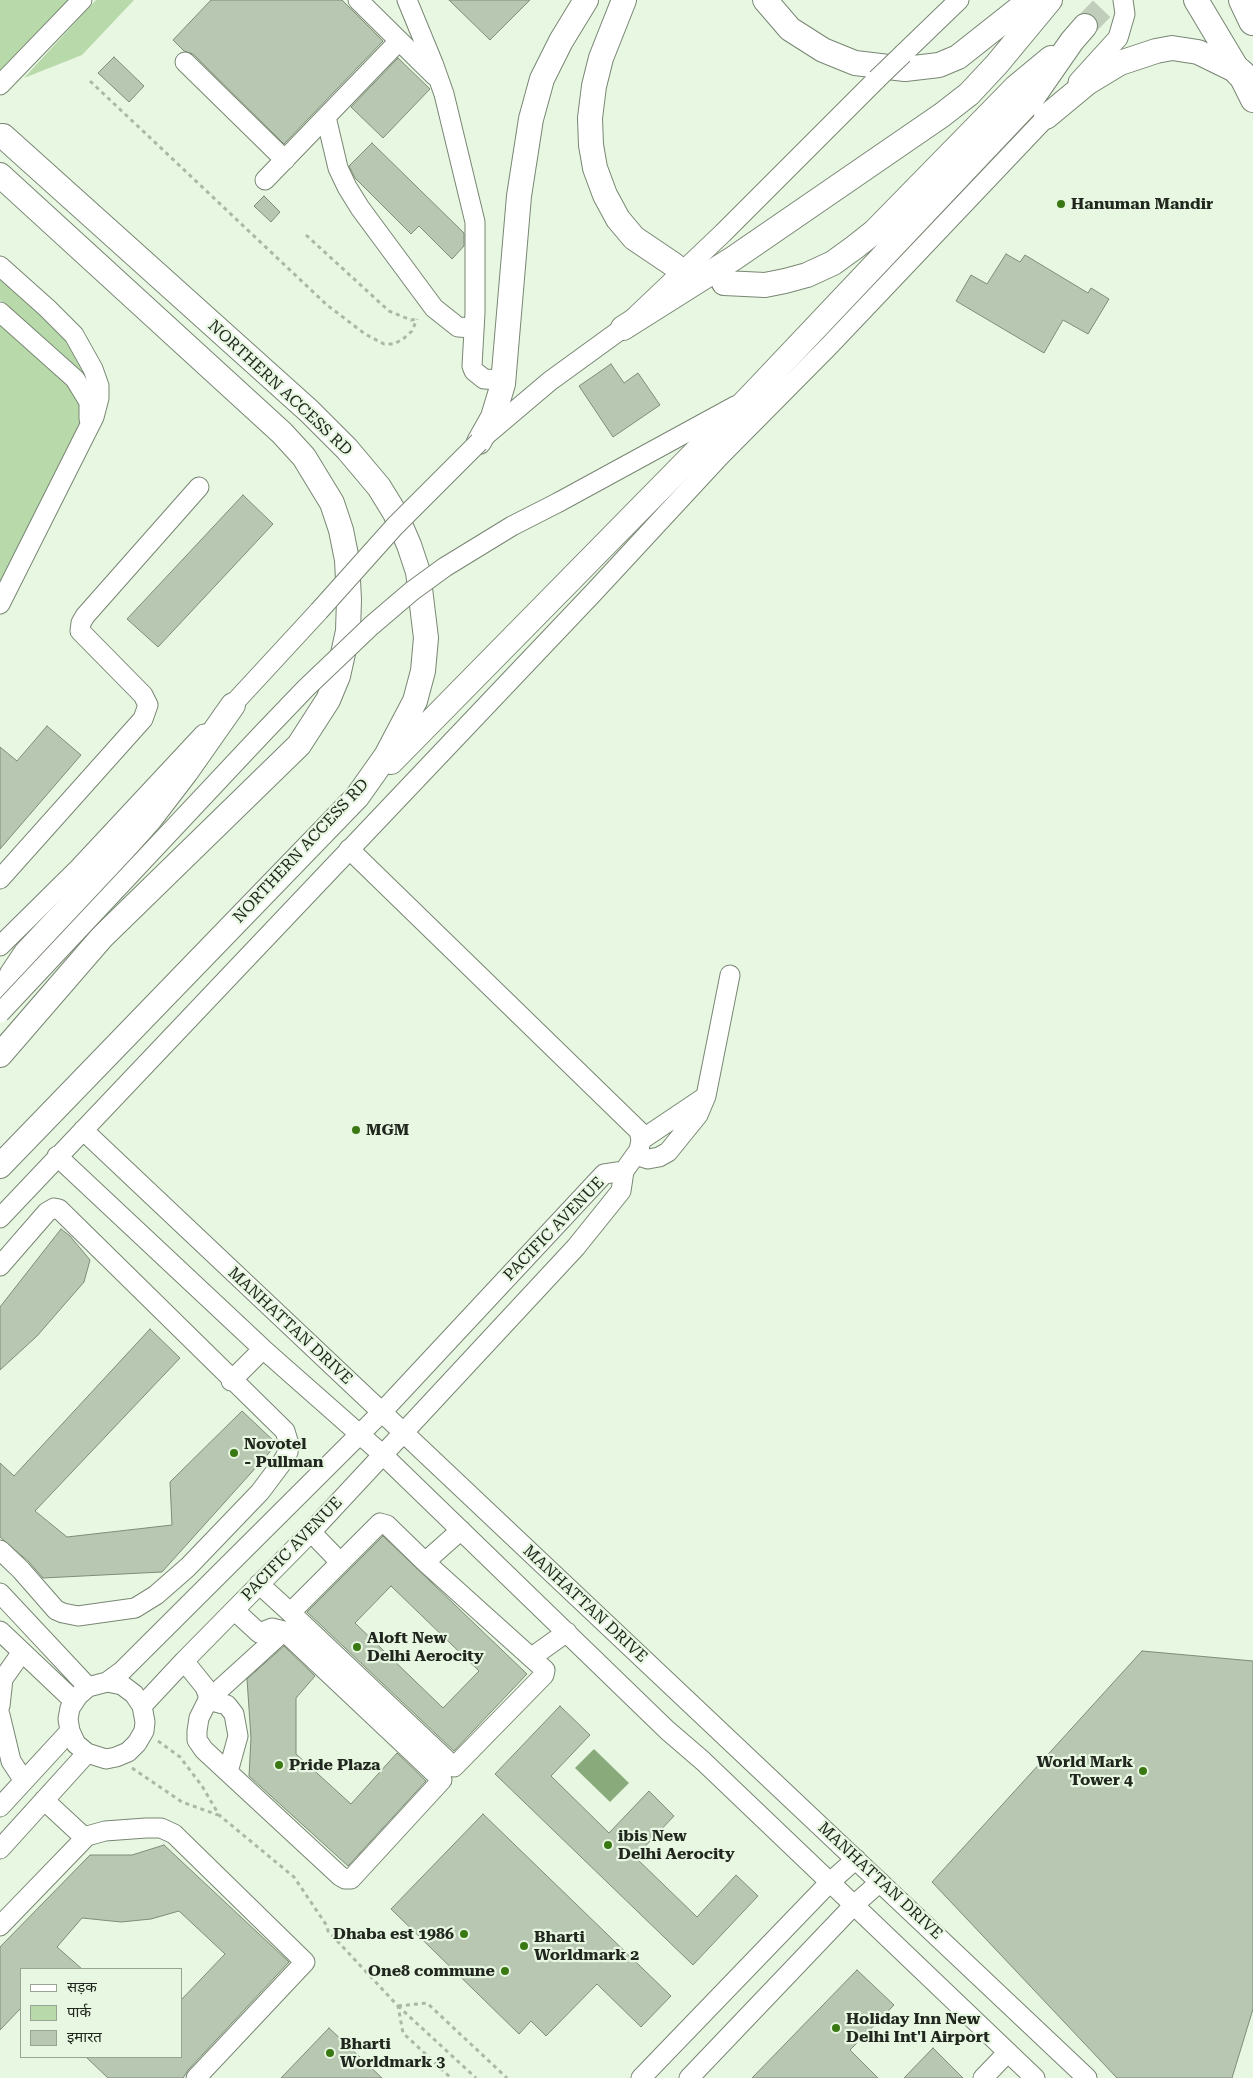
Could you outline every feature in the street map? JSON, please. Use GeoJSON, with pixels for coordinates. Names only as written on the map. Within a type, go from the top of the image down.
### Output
{"type":"FeatureCollection","features":[{"type":"Feature","properties":{"kind":"highway"},"geometry":{"type":"LineString","coordinates":[[1243,0],[1253,21]]}},
{"type":"Feature","properties":{"kind":"main road"},"geometry":{"type":"LineString","coordinates":[[478,442],[493,417],[503,380],[519,196],[531,119],[537,94],[561,41],[586,0]]}},
{"type":"Feature","properties":{"kind":"main road"},"geometry":{"type":"LineString","coordinates":[[624,0],[602,58],[594,86],[590,118],[591,144],[595,168],[604,195],[618,219],[634,238],[674,264]]}},
{"type":"Feature","properties":{"kind":"main road"},"geometry":{"type":"LineString","coordinates":[[765,0],[790,29],[823,50],[855,63],[906,69],[939,65],[958,57],[1030,0]]}},
{"type":"Feature","properties":{"kind":"main road"},"geometry":{"type":"LineString","coordinates":[[623,328],[734,258],[942,116],[969,94],[986,76],[1050,0]]}},
{"type":"Feature","properties":{"kind":"main road"},"geometry":{"type":"LineString","coordinates":[[1196,0],[1246,78],[1253,100]]}},
{"type":"Feature","properties":{"kind":"main road"},"geometry":{"type":"LineString","coordinates":[[357,797],[749,398],[1031,100],[1078,34],[1016,86],[874,232],[833,263],[807,275],[765,285],[724,283]]}},
{"type":"Feature","properties":{"kind":"main road"},"geometry":{"type":"LineString","coordinates":[[1046,117],[1087,83],[1120,63],[1156,51],[1172,48],[1198,52],[1246,78]]}},
{"type":"Feature","properties":{"kind":"main road","name":"NORTHERN ACCESS RD"},"geometry":{"type":"LineString","coordinates":[[0,1166],[357,797],[386,756],[415,701],[423,671],[426,638],[418,572],[396,513],[379,486],[347,449],[309,411],[3,136]]}},
{"type":"Feature","properties":{"kind":"main road","name":"NORTHERN ACCESS RD"},"geometry":{"type":"LineString","coordinates":[[0,175],[282,433],[304,457],[332,503],[341,530],[347,560],[349,600],[348,632],[338,676],[328,700],[299,745],[102,937],[0,1055]]}},
{"type":"Feature","properties":{"kind":"main road"},"geometry":{"type":"LineString","coordinates":[[0,1000],[12,974],[26,954],[150,819],[233,705]]}},
{"type":"Feature","properties":{"kind":"street"},"geometry":{"type":"LineString","coordinates":[[0,85],[82,0]]}},
{"type":"Feature","properties":{"kind":"street"},"geometry":{"type":"LineString","coordinates":[[358,0],[440,80]]}},
{"type":"Feature","properties":{"kind":"street"},"geometry":{"type":"LineString","coordinates":[[407,0],[440,80],[475,222],[472,366],[474,371],[484,378],[503,380]]}},
{"type":"Feature","properties":{"kind":"street"},"geometry":{"type":"LineString","coordinates":[[0,946],[79,868],[183,754],[233,705],[395,526],[478,442],[550,381],[623,328],[723,233],[959,0]]}},
{"type":"Feature","properties":{"kind":"street"},"geometry":{"type":"LineString","coordinates":[[0,1218],[595,591],[720,456],[829,346],[1112,47],[1118,38],[1125,14],[1123,0]]}},
{"type":"Feature","properties":{"kind":"street"},"geometry":{"type":"LineString","coordinates":[[265,180],[399,41]]}},
{"type":"Feature","properties":{"kind":"street"},"geometry":{"type":"LineString","coordinates":[[185,62],[285,160]]}},
{"type":"Feature","properties":{"kind":"street"},"geometry":{"type":"LineString","coordinates":[[326,117],[338,168],[347,187],[437,310],[458,326],[474,328]]}},
{"type":"Feature","properties":{"kind":"street"},"geometry":{"type":"LineString","coordinates":[[0,266],[61,321],[84,351],[99,386],[99,398],[94,417],[86,435],[0,604]]}},
{"type":"Feature","properties":{"kind":"street"},"geometry":{"type":"LineString","coordinates":[[0,312],[57,362],[84,390],[89,402],[90,411],[86,435]]}},
{"type":"Feature","properties":{"kind":"street"},"geometry":{"type":"LineString","coordinates":[[0,1013],[261,734],[365,632],[412,591],[445,567],[512,526],[749,398]]}},
{"type":"Feature","properties":{"kind":"street"},"geometry":{"type":"LineString","coordinates":[[0,879],[143,719],[148,705],[143,695],[80,631],[81,623],[85,616],[199,487]]}},
{"type":"Feature","properties":{"kind":"street"},"geometry":{"type":"LineString","coordinates":[[349,849],[639,1131],[639,1148],[648,1159],[659,1157],[668,1152],[698,1115],[706,1096],[730,975]]}},
{"type":"Feature","properties":{"kind":"street"},"geometry":{"type":"LineString","coordinates":[[624,1171],[639,1148],[706,1096]]}},
{"type":"Feature","properties":{"kind":"street","name":"MANHATTAN DRIVE"},"geometry":{"type":"LineString","coordinates":[[82,1130],[1087,2078]]}},
{"type":"Feature","properties":{"kind":"street","name":"MANHATTAN DRIVE"},"geometry":{"type":"LineString","coordinates":[[57,1156],[263,1349],[360,1433],[568,1632],[667,1730],[703,1761],[1035,2078]]}},
{"type":"Feature","properties":{"kind":"street","name":"PACIFIC AVENUE"},"geometry":{"type":"LineString","coordinates":[[107,1682],[122,1671],[381,1413],[604,1174],[624,1171],[621,1191],[576,1247],[311,1532],[142,1706]]}},
{"type":"Feature","properties":{"kind":"street"},"geometry":{"type":"LineString","coordinates":[[0,1550],[32,1582],[56,1610],[70,1616],[78,1616],[135,1608],[156,1595],[188,1567],[260,1492],[288,1452],[288,1437],[285,1432],[58,1209],[54,1208],[47,1212],[1,1264]]}},
{"type":"Feature","properties":{"kind":"street"},"geometry":{"type":"LineString","coordinates":[[232,1381],[263,1349]]}},
{"type":"Feature","properties":{"kind":"street"},"geometry":{"type":"LineString","coordinates":[[260,1492],[282,1511]]}},
{"type":"Feature","properties":{"kind":"street"},"geometry":{"type":"LineString","coordinates":[[259,1584],[454,1767],[545,1672],[543,1667],[425,1562],[387,1524],[380,1523],[294,1608],[292,1614]]}},
{"type":"Feature","properties":{"kind":"street"},"geometry":{"type":"LineString","coordinates":[[425,1562],[461,1530]]}},
{"type":"Feature","properties":{"kind":"street"},"geometry":{"type":"LineString","coordinates":[[311,1532],[340,1562]]}},
{"type":"Feature","properties":{"kind":"street"},"geometry":{"type":"LineString","coordinates":[[188,1567],[206,1587]]}},
{"type":"Feature","properties":{"kind":"street"},"geometry":{"type":"LineString","coordinates":[[32,1582],[5,1598],[88,1687]]}},
{"type":"Feature","properties":{"kind":"street"},"geometry":{"type":"LineString","coordinates":[[234,1610],[259,1633],[272,1628],[284,1631],[442,1780],[356,1875],[351,1878],[345,1879],[204,1750],[197,1740],[199,1718],[208,1700],[284,1631]]}},
{"type":"Feature","properties":{"kind":"street"},"geometry":{"type":"LineString","coordinates":[[0,1631],[74,1702]]}},
{"type":"Feature","properties":{"kind":"street"},"geometry":{"type":"LineString","coordinates":[[532,1657],[568,1632]]}},
{"type":"Feature","properties":{"kind":"street"},"geometry":{"type":"LineString","coordinates":[[0,1706],[3,1679],[22,1652]]}},
{"type":"Feature","properties":{"kind":"street"},"geometry":{"type":"LineString","coordinates":[[184,1661],[205,1687],[208,1700]]}},
{"type":"Feature","properties":{"kind":"street"},"geometry":{"type":"LineString","coordinates":[[107,1682],[122,1685],[134,1694],[142,1706],[144,1731],[133,1747],[116,1757],[106,1759],[87,1753],[76,1744],[70,1731],[68,1719],[70,1708],[88,1687],[107,1682]]}},
{"type":"Feature","properties":{"kind":"street"},"geometry":{"type":"LineString","coordinates":[[208,1700],[226,1706],[234,1714],[238,1736],[228,1772]]}},
{"type":"Feature","properties":{"kind":"street"},"geometry":{"type":"LineString","coordinates":[[0,1715],[11,1761],[24,1781]]}},
{"type":"Feature","properties":{"kind":"street"},"geometry":{"type":"LineString","coordinates":[[0,1807],[70,1731]]}},
{"type":"Feature","properties":{"kind":"street"},"geometry":{"type":"LineString","coordinates":[[0,1849],[87,1753]]}},
{"type":"Feature","properties":{"kind":"street"},"geometry":{"type":"LineString","coordinates":[[44,1800],[85,1838]]}},
{"type":"Feature","properties":{"kind":"street"},"geometry":{"type":"LineString","coordinates":[[0,1926],[85,1838],[105,1831],[146,1828],[161,1828],[174,1834],[305,1962],[196,2078]]}},
{"type":"Feature","properties":{"kind":"street"},"geometry":{"type":"LineString","coordinates":[[641,2078],[829,1883],[856,1859]]}},
{"type":"Feature","properties":{"kind":"street"},"geometry":{"type":"LineString","coordinates":[[689,2078],[854,1905],[880,1882]]}},
{"type":"Feature","properties":{"kind":"street"},"geometry":{"type":"LineString","coordinates":[[983,2078],[1008,2052]]}},
{"type":"Feature","properties":{"kind":"path"},"geometry":{"type":"LineString","coordinates":[[90,81],[327,305],[365,334],[384,344],[394,344],[412,331],[417,319]]}},
{"type":"Feature","properties":{"kind":"path"},"geometry":{"type":"LineString","coordinates":[[306,235],[389,311],[411,320],[437,310]]}},
{"type":"Feature","properties":{"kind":"path"},"geometry":{"type":"LineString","coordinates":[[144,1731],[180,1758],[202,1786],[219,1815],[294,1877],[327,1926],[328,1931],[398,2006],[476,2078]]}},
{"type":"Feature","properties":{"kind":"path"},"geometry":{"type":"LineString","coordinates":[[116,1757],[182,1802],[219,1815]]}},
{"type":"Feature","properties":{"kind":"path"},"geometry":{"type":"LineString","coordinates":[[398,2006],[427,2003],[507,2078]]}},
{"type":"Feature","properties":{"kind":"path"},"geometry":{"type":"LineString","coordinates":[[398,2006],[402,2033],[451,2078]]}},
{"type":"Feature","properties":{"kind":"green space"},"geometry":{"type":"Polygon","coordinates":[[[0,0],[69,0],[0,72],[0,0]]]}},
{"type":"Feature","properties":{"kind":"green space"},"geometry":{"type":"Polygon","coordinates":[[[96,0],[134,0],[82,55],[24,78],[96,0]]]}},
{"type":"Feature","properties":{"kind":"green space"},"geometry":{"type":"Polygon","coordinates":[[[0,276],[68,342],[79,359],[88,380],[59,351],[0,300],[0,276]]]}},
{"type":"Feature","properties":{"kind":"green space"},"geometry":{"type":"Polygon","coordinates":[[[0,323],[65,380],[78,399],[82,413],[82,424],[0,588],[0,323]]]}},
{"type":"Feature","properties":{"kind":"shaded area"},"geometry":{"type":"Polygon","coordinates":[[[594,1749],[629,1783],[610,1802],[575,1768],[594,1749]]]}},
{"type":"Feature","properties":{"kind":"building"},"geometry":{"type":"Polygon","coordinates":[[[211,0],[342,0],[383,41],[284,144],[193,54],[184,51],[173,40],[211,0]]]}},
{"type":"Feature","properties":{"kind":"building"},"geometry":{"type":"Polygon","coordinates":[[[449,0],[530,0],[490,40],[449,0]]]}},
{"type":"Feature","properties":{"kind":"building"},"geometry":{"type":"Polygon","coordinates":[[[114,57],[144,86],[129,102],[98,73],[114,57]]]}},
{"type":"Feature","properties":{"kind":"building"},"geometry":{"type":"Polygon","coordinates":[[[398,58],[430,89],[383,138],[351,107],[398,58]]]}},
{"type":"Feature","properties":{"kind":"building"},"geometry":{"type":"Polygon","coordinates":[[[372,143],[464,233],[464,246],[452,259],[419,226],[411,234],[355,178],[349,166],[372,143]]]}},
{"type":"Feature","properties":{"kind":"building"},"geometry":{"type":"Polygon","coordinates":[[[264,196],[280,212],[271,222],[254,206],[264,196]]]}},
{"type":"Feature","properties":{"kind":"building"},"geometry":{"type":"Polygon","coordinates":[[[1006,254],[1020,262],[1025,255],[1088,293],[1091,288],[1109,299],[1088,334],[1063,320],[1044,353],[956,301],[971,275],[987,284],[1006,254]]]}},
{"type":"Feature","properties":{"kind":"building"},"geometry":{"type":"Polygon","coordinates":[[[611,364],[624,383],[638,373],[660,405],[613,437],[579,386],[611,364]]]}},
{"type":"Feature","properties":{"kind":"building"},"geometry":{"type":"Polygon","coordinates":[[[243,495],[273,524],[158,647],[127,619],[243,495]]]}},
{"type":"Feature","properties":{"kind":"building"},"geometry":{"type":"Polygon","coordinates":[[[47,726],[81,755],[0,849],[0,747],[17,761],[47,726]]]}},
{"type":"Feature","properties":{"kind":"building"},"geometry":{"type":"Polygon","coordinates":[[[61,1229],[70,1236],[90,1260],[84,1282],[37,1336],[0,1370],[0,1307],[61,1229]]]}},
{"type":"Feature","properties":{"kind":"building","name":"Novotel - Pullman"},"geometry":{"type":"Polygon","coordinates":[[[150,1329],[180,1358],[35,1511],[67,1537],[172,1525],[170,1482],[242,1411],[277,1444],[162,1572],[43,1578],[29,1562],[0,1537],[0,1463],[14,1476],[150,1329]]]}},
{"type":"Feature","properties":{"kind":"building","name":"Aloft New Delhi Aerocity"},"geometry":{"type":"Polygon","coordinates":[[[383,1536],[527,1674],[454,1751],[307,1612],[383,1536]],[[391,1586],[355,1623],[443,1708],[479,1671],[391,1586]]]}},
{"type":"Feature","properties":{"kind":"building","name":"Pride Plaza"},"geometry":{"type":"Polygon","coordinates":[[[284,1646],[315,1676],[296,1698],[296,1754],[351,1804],[397,1753],[426,1781],[348,1866],[249,1776],[251,1738],[247,1679],[284,1646]]]}},
{"type":"Feature","properties":{"kind":"building","name":"World Mark Tower 4"},"geometry":{"type":"Polygon","coordinates":[[[1142,1651],[1253,1661],[1253,2009],[1232,2078],[1117,2078],[932,1882],[1142,1651]]]}},
{"type":"Feature","properties":{"kind":"building","name":"ibis New Delhi Aerocity"},"geometry":{"type":"Polygon","coordinates":[[[560,1706],[590,1735],[551,1776],[609,1833],[649,1791],[674,1816],[635,1857],[697,1917],[736,1875],[758,1896],[693,1965],[495,1774],[560,1706]]]}},
{"type":"Feature","properties":{"kind":"building","name":"Bharti Worldmark 2"},"geometry":{"type":"Polygon","coordinates":[[[483,1814],[671,1996],[641,2027],[597,1984],[546,2036],[531,2021],[519,2034],[391,1909],[483,1814]]]}},
{"type":"Feature","properties":{"kind":"building"},"geometry":{"type":"Polygon","coordinates":[[[164,1845],[289,1962],[188,2070],[183,2078],[108,2078],[87,2058],[182,2058],[182,1999],[225,1954],[179,1911],[151,1919],[121,1922],[82,1918],[57,1947],[81,1968],[20,1968],[20,2009],[0,2030],[0,1947],[90,1855],[132,1855],[164,1845]]]}},
{"type":"Feature","properties":{"kind":"building","name":"Holiday Inn New Delhi Int'l Airport"},"geometry":{"type":"Polygon","coordinates":[[[857,1970],[894,2005],[850,2050],[878,2078],[752,2078],[857,1970]]]}},
{"type":"Feature","properties":{"kind":"building","name":"Bharti Worldmark 3"},"geometry":{"type":"Polygon","coordinates":[[[329,2028],[382,2078],[281,2078],[329,2028]]]}},
{"type":"Feature","properties":{"kind":"building","name":"Holiday Inn New Delhi Int'l Airport"},"geometry":{"type":"Polygon","coordinates":[[[933,2048],[963,2078],[904,2078],[933,2048]]]}},
{"type":"Feature","properties":{"kind":"tunnel"},"geometry":{"type":"LineString","coordinates":[[1085,26],[1110,0]]}},
{"type":"Feature","properties":{"kind":"place","name":"Hanuman Mandir"},"geometry":{"type":"Point","coordinates":[1061,204]}},
{"type":"Feature","properties":{"kind":"place","name":"MGM"},"geometry":{"type":"Point","coordinates":[356,1130]}},
{"type":"Feature","properties":{"kind":"place","name":"Novotel - Pullman"},"geometry":{"type":"Point","coordinates":[234,1453]}},
{"type":"Feature","properties":{"kind":"place","name":"Aloft New Delhi Aerocity"},"geometry":{"type":"Point","coordinates":[357,1647]}},
{"type":"Feature","properties":{"kind":"place","name":"Pride Plaza"},"geometry":{"type":"Point","coordinates":[279,1765]}},
{"type":"Feature","properties":{"kind":"place","name":"World Mark Tower 4"},"geometry":{"type":"Point","coordinates":[1143,1771]}},
{"type":"Feature","properties":{"kind":"place","name":"ibis New Delhi Aerocity"},"geometry":{"type":"Point","coordinates":[608,1845]}},
{"type":"Feature","properties":{"kind":"place","name":"Dhaba est 1986"},"geometry":{"type":"Point","coordinates":[464,1934]}},
{"type":"Feature","properties":{"kind":"place","name":"Bharti Worldmark 2"},"geometry":{"type":"Point","coordinates":[524,1946]}},
{"type":"Feature","properties":{"kind":"place","name":"One8 commune"},"geometry":{"type":"Point","coordinates":[505,1971]}},
{"type":"Feature","properties":{"kind":"place","name":"Holiday Inn New Delhi Int'l Airport"},"geometry":{"type":"Point","coordinates":[836,2028]}},
{"type":"Feature","properties":{"kind":"place","name":"Bharti Worldmark 3"},"geometry":{"type":"Point","coordinates":[330,2053]}}]}
